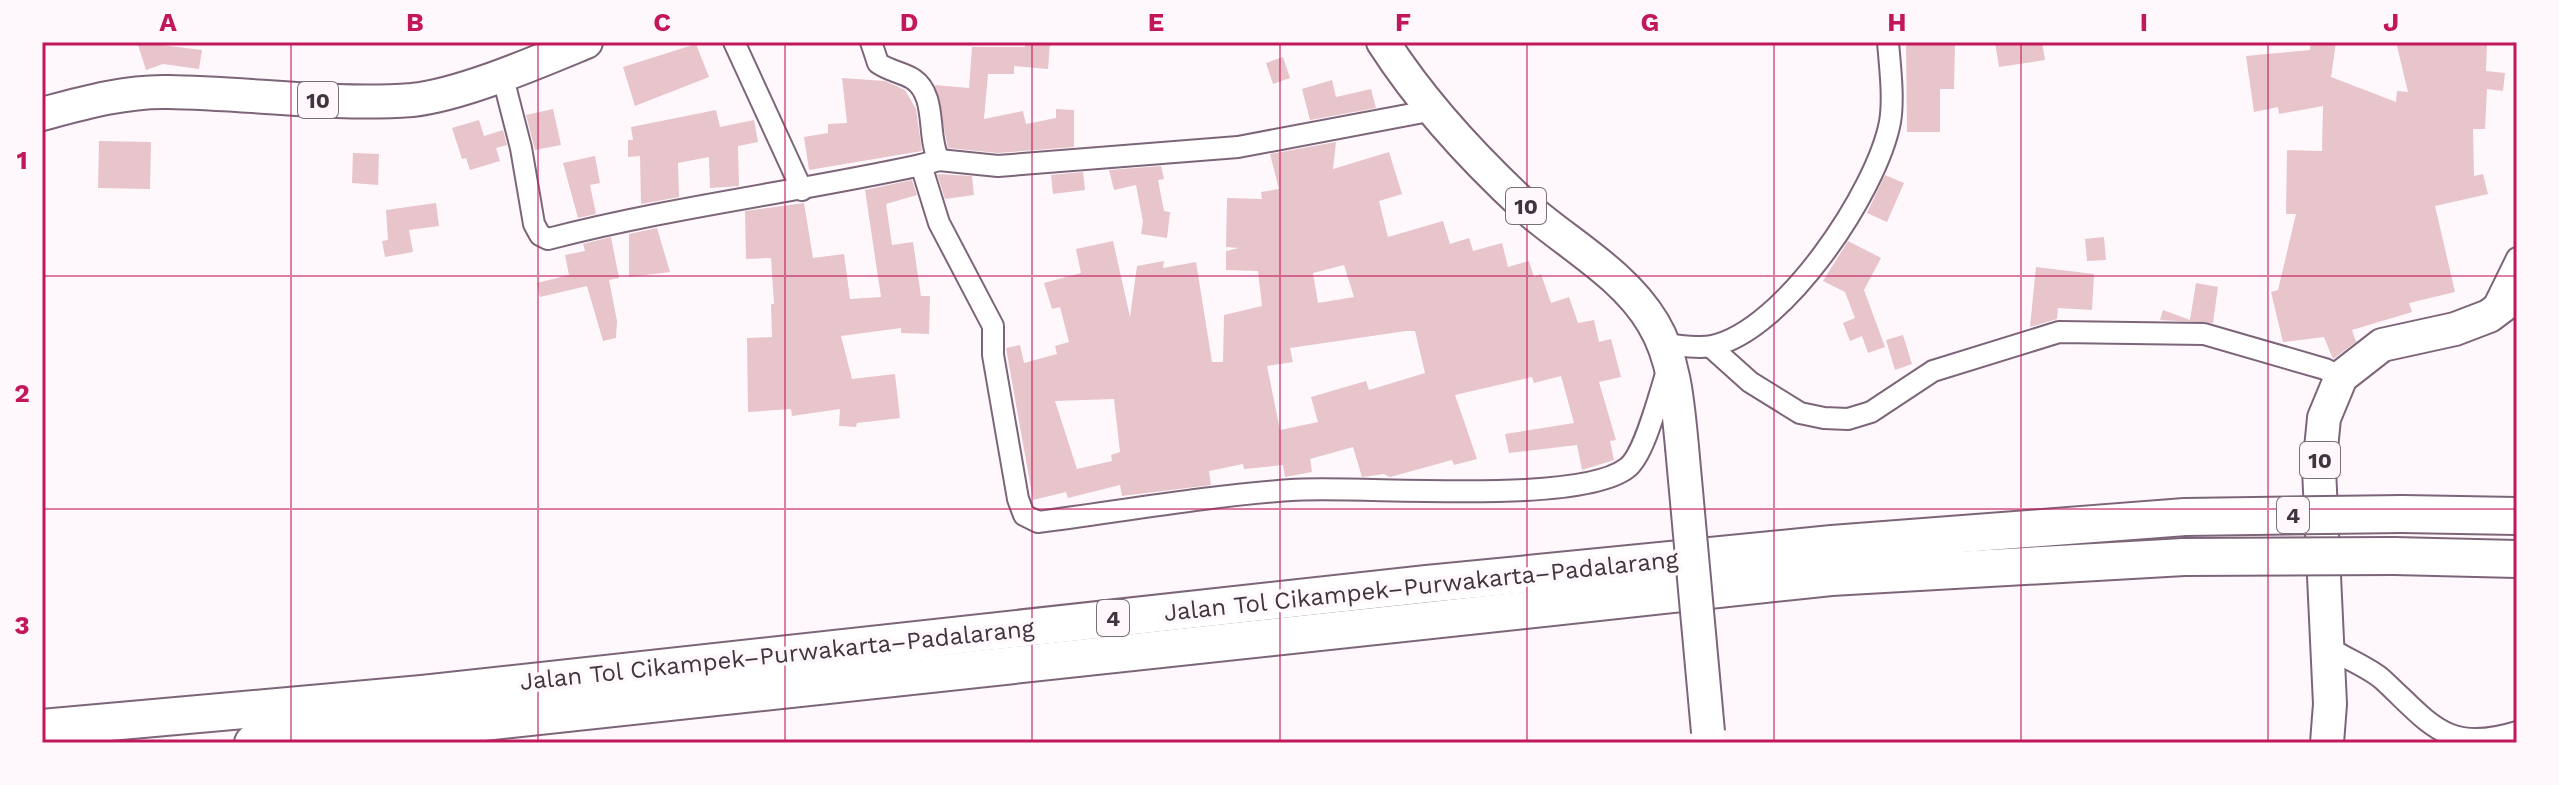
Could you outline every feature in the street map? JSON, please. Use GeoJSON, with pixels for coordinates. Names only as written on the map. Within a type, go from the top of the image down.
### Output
{"type":"FeatureCollection","features":[{"type":"Feature","properties":{"kind":"highway","name":"10"},"geometry":{"type":"LineString","coordinates":[[42,114],[92,100],[166,92],[342,102],[416,99],[502,74],[586,42]]}},
{"type":"Feature","properties":{"kind":"highway","name":"10"},"geometry":{"type":"LineString","coordinates":[[1383,42],[1434,110],[1475,157],[1529,209],[1632,295],[1653,322],[1666,354],[1682,447],[1709,737]]}},
{"type":"Feature","properties":{"kind":"highway","name":"10"},"geometry":{"type":"LineString","coordinates":[[2327,743],[2330,704],[2319,469],[2324,418],[2341,377],[2382,345],[2455,329],[2489,316],[2517,295]]}},
{"type":"Feature","properties":{"kind":"highway","name":"Jalan Tol Cikampek–Purwakarta–Padalarang"},"geometry":{"type":"LineString","coordinates":[[42,728],[437,693],[1442,582],[1832,544],[2185,517],[2517,516]]}},
{"type":"Feature","properties":{"kind":"highway","name":"Jalan Tol Cikampek–Purwakarta–Padalarang"},"geometry":{"type":"LineString","coordinates":[[253,743],[454,725],[1831,577],[2184,557],[2517,559]]}},
{"type":"Feature","properties":{"kind":"street"},"geometry":{"type":"LineString","coordinates":[[734,42],[802,190]]}},
{"type":"Feature","properties":{"kind":"street"},"geometry":{"type":"LineString","coordinates":[[871,42],[878,63],[913,79],[928,99],[934,150],[930,162],[939,223],[993,326],[993,355],[1018,499],[1024,515],[1038,522],[1292,490],[1520,490],[1589,483],[1629,468],[1638,453],[1666,354],[1711,347],[1745,333],[1804,278],[1851,213],[1872,173],[1890,121],[1888,42]]}},
{"type":"Feature","properties":{"kind":"street"},"geometry":{"type":"LineString","coordinates":[[502,74],[521,148],[534,224],[540,235],[548,239],[628,219],[802,190],[930,162],[998,166],[1238,147],[1434,110]]}},
{"type":"Feature","properties":{"kind":"street"},"geometry":{"type":"LineString","coordinates":[[2489,316],[2517,258]]}},
{"type":"Feature","properties":{"kind":"street"},"geometry":{"type":"LineString","coordinates":[[1711,347],[1750,382],[1800,413],[1824,418],[1848,419],[1871,412],[1933,371],[2059,332],[2204,334],[2325,369],[2341,377]]}},
{"type":"Feature","properties":{"kind":"street"},"geometry":{"type":"LineString","coordinates":[[2328,647],[2380,677],[2431,727],[2463,740],[2491,740],[2517,732]]}},
{"type":"Feature","properties":{"kind":"building"},"geometry":{"type":"Polygon","coordinates":[[[137,42],[202,50],[199,69],[163,64],[146,70],[137,42]]]}},
{"type":"Feature","properties":{"kind":"building"},"geometry":{"type":"Polygon","coordinates":[[[1025,42],[1050,42],[1048,69],[1014,66],[1014,74],[988,74],[984,119],[1023,111],[1026,124],[1056,118],[1056,109],[1074,110],[1074,147],[998,153],[948,148],[935,85],[969,88],[972,47],[1025,47],[1025,42]]]}},
{"type":"Feature","properties":{"kind":"building"},"geometry":{"type":"Polygon","coordinates":[[[1906,42],[1955,42],[1954,89],[1940,89],[1940,132],[1907,132],[1906,42]]]}},
{"type":"Feature","properties":{"kind":"building"},"geometry":{"type":"Polygon","coordinates":[[[1995,42],[2042,42],[2045,60],[1999,67],[1995,42]]]}},
{"type":"Feature","properties":{"kind":"building"},"geometry":{"type":"Polygon","coordinates":[[[2311,42],[2336,42],[2331,77],[2396,102],[2397,91],[2408,92],[2396,42],[2487,45],[2486,71],[2505,73],[2503,91],[2487,89],[2485,129],[2473,129],[2474,176],[2483,174],[2488,194],[2435,206],[2455,292],[2409,303],[2412,312],[2352,330],[2356,342],[2333,359],[2324,337],[2283,342],[2271,292],[2278,290],[2296,214],[2286,214],[2287,150],[2322,151],[2323,106],[2279,114],[2278,107],[2254,112],[2246,56],[2310,50],[2311,42]]]}},
{"type":"Feature","properties":{"kind":"building"},"geometry":{"type":"Polygon","coordinates":[[[696,44],[709,77],[635,106],[623,67],[696,44]]]}},
{"type":"Feature","properties":{"kind":"building"},"geometry":{"type":"Polygon","coordinates":[[[1283,57],[1290,78],[1273,84],[1266,63],[1283,57]]]}},
{"type":"Feature","properties":{"kind":"building"},"geometry":{"type":"Polygon","coordinates":[[[842,78],[885,81],[905,90],[916,109],[922,151],[809,170],[804,137],[828,133],[828,124],[847,123],[842,78]]]}},
{"type":"Feature","properties":{"kind":"building"},"geometry":{"type":"Polygon","coordinates":[[[1332,80],[1336,97],[1371,89],[1376,108],[1310,120],[1302,89],[1332,80]]]}},
{"type":"Feature","properties":{"kind":"building"},"geometry":{"type":"Polygon","coordinates":[[[553,109],[561,145],[535,150],[526,115],[553,109]]]}},
{"type":"Feature","properties":{"kind":"building"},"geometry":{"type":"Polygon","coordinates":[[[716,110],[720,127],[754,120],[758,142],[738,146],[739,186],[710,188],[709,157],[678,163],[679,197],[641,204],[640,156],[628,157],[628,140],[633,140],[631,127],[716,110]]]}},
{"type":"Feature","properties":{"kind":"building"},"geometry":{"type":"Polygon","coordinates":[[[479,120],[484,136],[503,130],[507,145],[496,148],[500,161],[470,170],[466,158],[462,159],[452,128],[479,120]]]}},
{"type":"Feature","properties":{"kind":"building"},"geometry":{"type":"Polygon","coordinates":[[[99,141],[151,142],[150,189],[98,188],[99,141]]]}},
{"type":"Feature","properties":{"kind":"building"},"geometry":{"type":"Polygon","coordinates":[[[1336,142],[1333,169],[1389,152],[1402,194],[1379,201],[1388,237],[1443,221],[1450,244],[1469,238],[1473,251],[1502,243],[1508,267],[1529,261],[1534,277],[1541,274],[1551,303],[1569,297],[1578,323],[1594,320],[1599,342],[1611,339],[1621,377],[1599,382],[1616,440],[1610,441],[1614,460],[1582,470],[1577,445],[1509,453],[1505,434],[1574,423],[1561,376],[1534,383],[1532,377],[1455,395],[1477,459],[1454,465],[1452,460],[1390,477],[1384,474],[1362,477],[1353,447],[1310,459],[1312,472],[1285,477],[1283,465],[1244,469],[1243,464],[1209,471],[1211,485],[1122,496],[1120,485],[1068,498],[1066,492],[1033,500],[1006,348],[1020,345],[1024,363],[1057,354],[1055,346],[1069,342],[1060,307],[1052,309],[1044,283],[1081,273],[1076,249],[1113,241],[1130,317],[1137,266],[1164,261],[1163,268],[1196,262],[1212,362],[1223,362],[1224,315],[1262,306],[1258,271],[1226,270],[1226,251],[1239,248],[1226,247],[1227,198],[1262,199],[1261,192],[1279,189],[1270,154],[1336,142]],[[1344,265],[1313,273],[1318,303],[1354,297],[1344,265]],[[1415,331],[1290,348],[1293,362],[1267,366],[1280,430],[1318,422],[1311,397],[1366,381],[1369,390],[1425,373],[1415,331]],[[1114,399],[1055,401],[1077,469],[1112,461],[1111,455],[1120,452],[1114,399]]]}},
{"type":"Feature","properties":{"kind":"building"},"geometry":{"type":"Polygon","coordinates":[[[353,153],[379,154],[378,185],[352,183],[353,153]]]}},
{"type":"Feature","properties":{"kind":"building"},"geometry":{"type":"Polygon","coordinates":[[[595,156],[600,183],[590,185],[596,214],[578,218],[563,163],[595,156]]]}},
{"type":"Feature","properties":{"kind":"building"},"geometry":{"type":"Polygon","coordinates":[[[1161,166],[1164,179],[1158,180],[1164,211],[1170,212],[1167,238],[1141,234],[1143,222],[1136,185],[1114,190],[1109,170],[1161,166]]]}},
{"type":"Feature","properties":{"kind":"building"},"geometry":{"type":"Polygon","coordinates":[[[1083,172],[1085,190],[1053,194],[1051,175],[1083,172]]]}},
{"type":"Feature","properties":{"kind":"building"},"geometry":{"type":"Polygon","coordinates":[[[937,174],[972,176],[974,195],[945,199],[937,174]]]}},
{"type":"Feature","properties":{"kind":"building"},"geometry":{"type":"Polygon","coordinates":[[[1885,175],[1904,183],[1887,222],[1867,213],[1885,175]]]}},
{"type":"Feature","properties":{"kind":"building"},"geometry":{"type":"Polygon","coordinates":[[[912,180],[917,195],[886,204],[892,245],[913,242],[921,296],[930,296],[929,334],[901,333],[901,328],[841,336],[852,379],[895,374],[900,418],[857,423],[856,427],[839,426],[840,409],[792,416],[791,409],[748,412],[747,338],[772,337],[771,304],[774,304],[771,258],[746,259],[745,211],[804,203],[813,258],[844,254],[850,299],[881,297],[865,190],[912,180]]]}},
{"type":"Feature","properties":{"kind":"building"},"geometry":{"type":"Polygon","coordinates":[[[436,203],[439,226],[409,230],[413,252],[385,257],[382,241],[388,240],[386,210],[436,203]]]}},
{"type":"Feature","properties":{"kind":"building"},"geometry":{"type":"Polygon","coordinates":[[[657,228],[670,272],[629,277],[629,234],[657,228]]]}},
{"type":"Feature","properties":{"kind":"building"},"geometry":{"type":"Polygon","coordinates":[[[611,237],[619,278],[609,280],[617,321],[616,338],[603,341],[587,286],[540,297],[537,283],[569,275],[565,255],[585,251],[583,244],[611,237]]]}},
{"type":"Feature","properties":{"kind":"building"},"geometry":{"type":"Polygon","coordinates":[[[2104,237],[2106,260],[2087,261],[2085,239],[2104,237]]]}},
{"type":"Feature","properties":{"kind":"building"},"geometry":{"type":"Polygon","coordinates":[[[1848,241],[1881,258],[1864,290],[1885,347],[1868,353],[1862,336],[1850,341],[1843,323],[1855,318],[1845,292],[1823,281],[1848,241]]]}},
{"type":"Feature","properties":{"kind":"building"},"geometry":{"type":"Polygon","coordinates":[[[2036,267],[2094,274],[2092,310],[2058,308],[2057,319],[2030,327],[2036,267]]]}},
{"type":"Feature","properties":{"kind":"building"},"geometry":{"type":"Polygon","coordinates":[[[2196,283],[2218,287],[2213,323],[2160,320],[2163,310],[2190,320],[2196,283]]]}},
{"type":"Feature","properties":{"kind":"building"},"geometry":{"type":"Polygon","coordinates":[[[1903,335],[1912,364],[1895,370],[1886,340],[1903,335]]]}}]}
